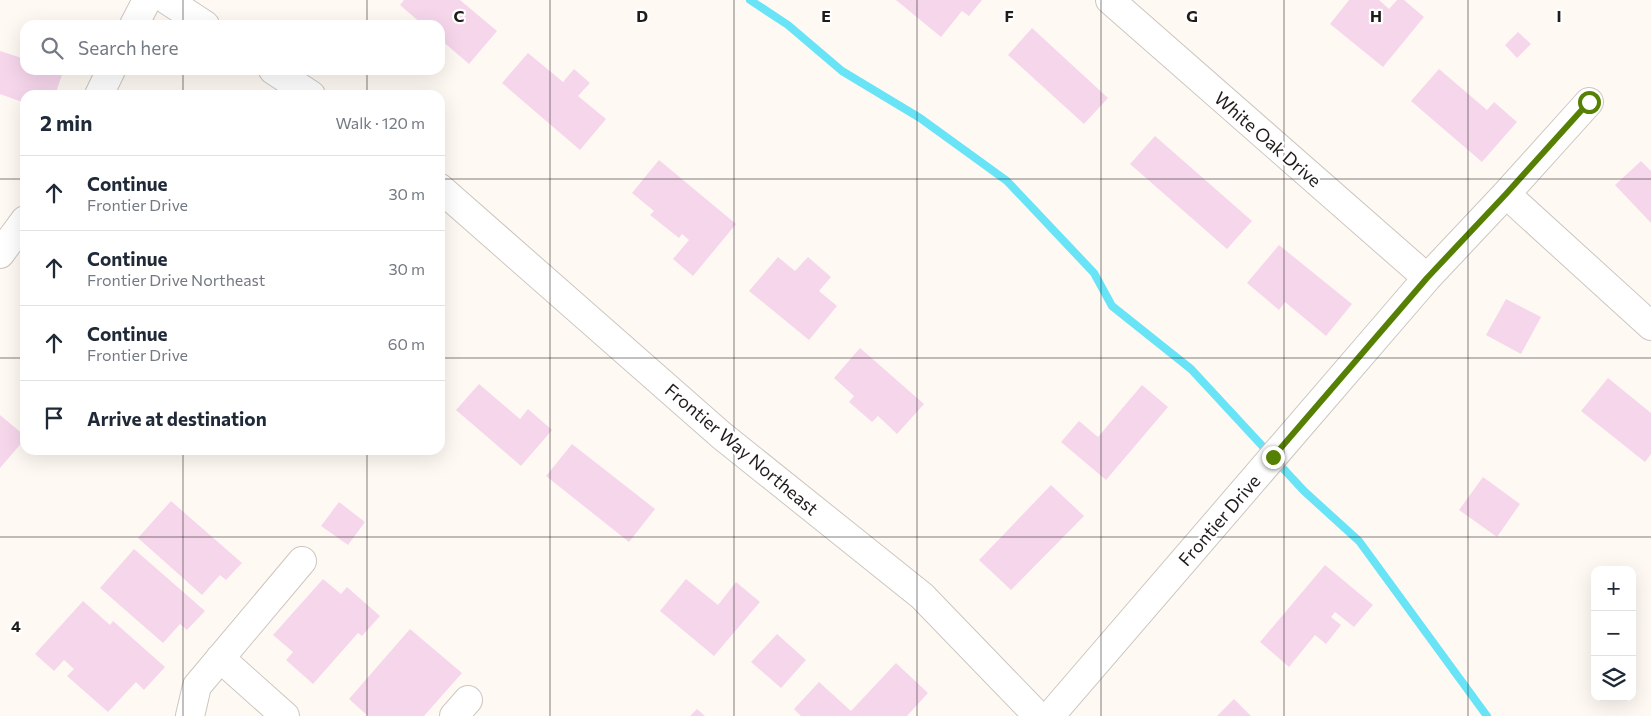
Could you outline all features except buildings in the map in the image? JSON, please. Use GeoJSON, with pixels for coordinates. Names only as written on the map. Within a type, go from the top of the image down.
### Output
{"type":"FeatureCollection","features":[{"type":"Feature","properties":{"kind":"street"},"geometry":{"type":"LineString","coordinates":[[137,20],[147,0]]}},
{"type":"Feature","properties":{"kind":"street"},"geometry":{"type":"LineString","coordinates":[[167,0],[197,20]]}},
{"type":"Feature","properties":{"kind":"street","name":"White Oak Drive"},"geometry":{"type":"LineString","coordinates":[[1110,0],[1427,278]]}},
{"type":"Feature","properties":{"kind":"street"},"geometry":{"type":"LineString","coordinates":[[102,90],[109,75]]}},
{"type":"Feature","properties":{"kind":"street"},"geometry":{"type":"LineString","coordinates":[[281,75],[303,90]]}},
{"type":"Feature","properties":{"kind":"street"},"geometry":{"type":"LineString","coordinates":[[1589,102],[1506,194],[1651,326]]}},
{"type":"Feature","properties":{"kind":"street","name":"Frontier Way Northeast"},"geometry":{"type":"LineString","coordinates":[[445,192],[721,435],[922,596],[1038,716]]}},
{"type":"Feature","properties":{"kind":"street","name":"Frontier Drive"},"geometry":{"type":"LineString","coordinates":[[1050,716],[1427,278],[1506,194]]}},
{"type":"Feature","properties":{"kind":"street"},"geometry":{"type":"LineString","coordinates":[[0,254],[20,227]]}},
{"type":"Feature","properties":{"kind":"street"},"geometry":{"type":"LineString","coordinates":[[190,716],[197,686],[302,561]]}},
{"type":"Feature","properties":{"kind":"street"},"geometry":{"type":"LineString","coordinates":[[220,658],[285,716]]}},
{"type":"Feature","properties":{"kind":"waterway"},"geometry":{"type":"LineString","coordinates":[[750,0],[788,25],[842,71],[920,118],[1007,181],[1094,273],[1112,306],[1191,369],[1304,491],[1359,541],[1487,716]]}},
{"type":"Feature","properties":{"kind":"route"},"geometry":{"type":"LineString","coordinates":[[1273,457],[1427,278],[1589,102]]}}]}
